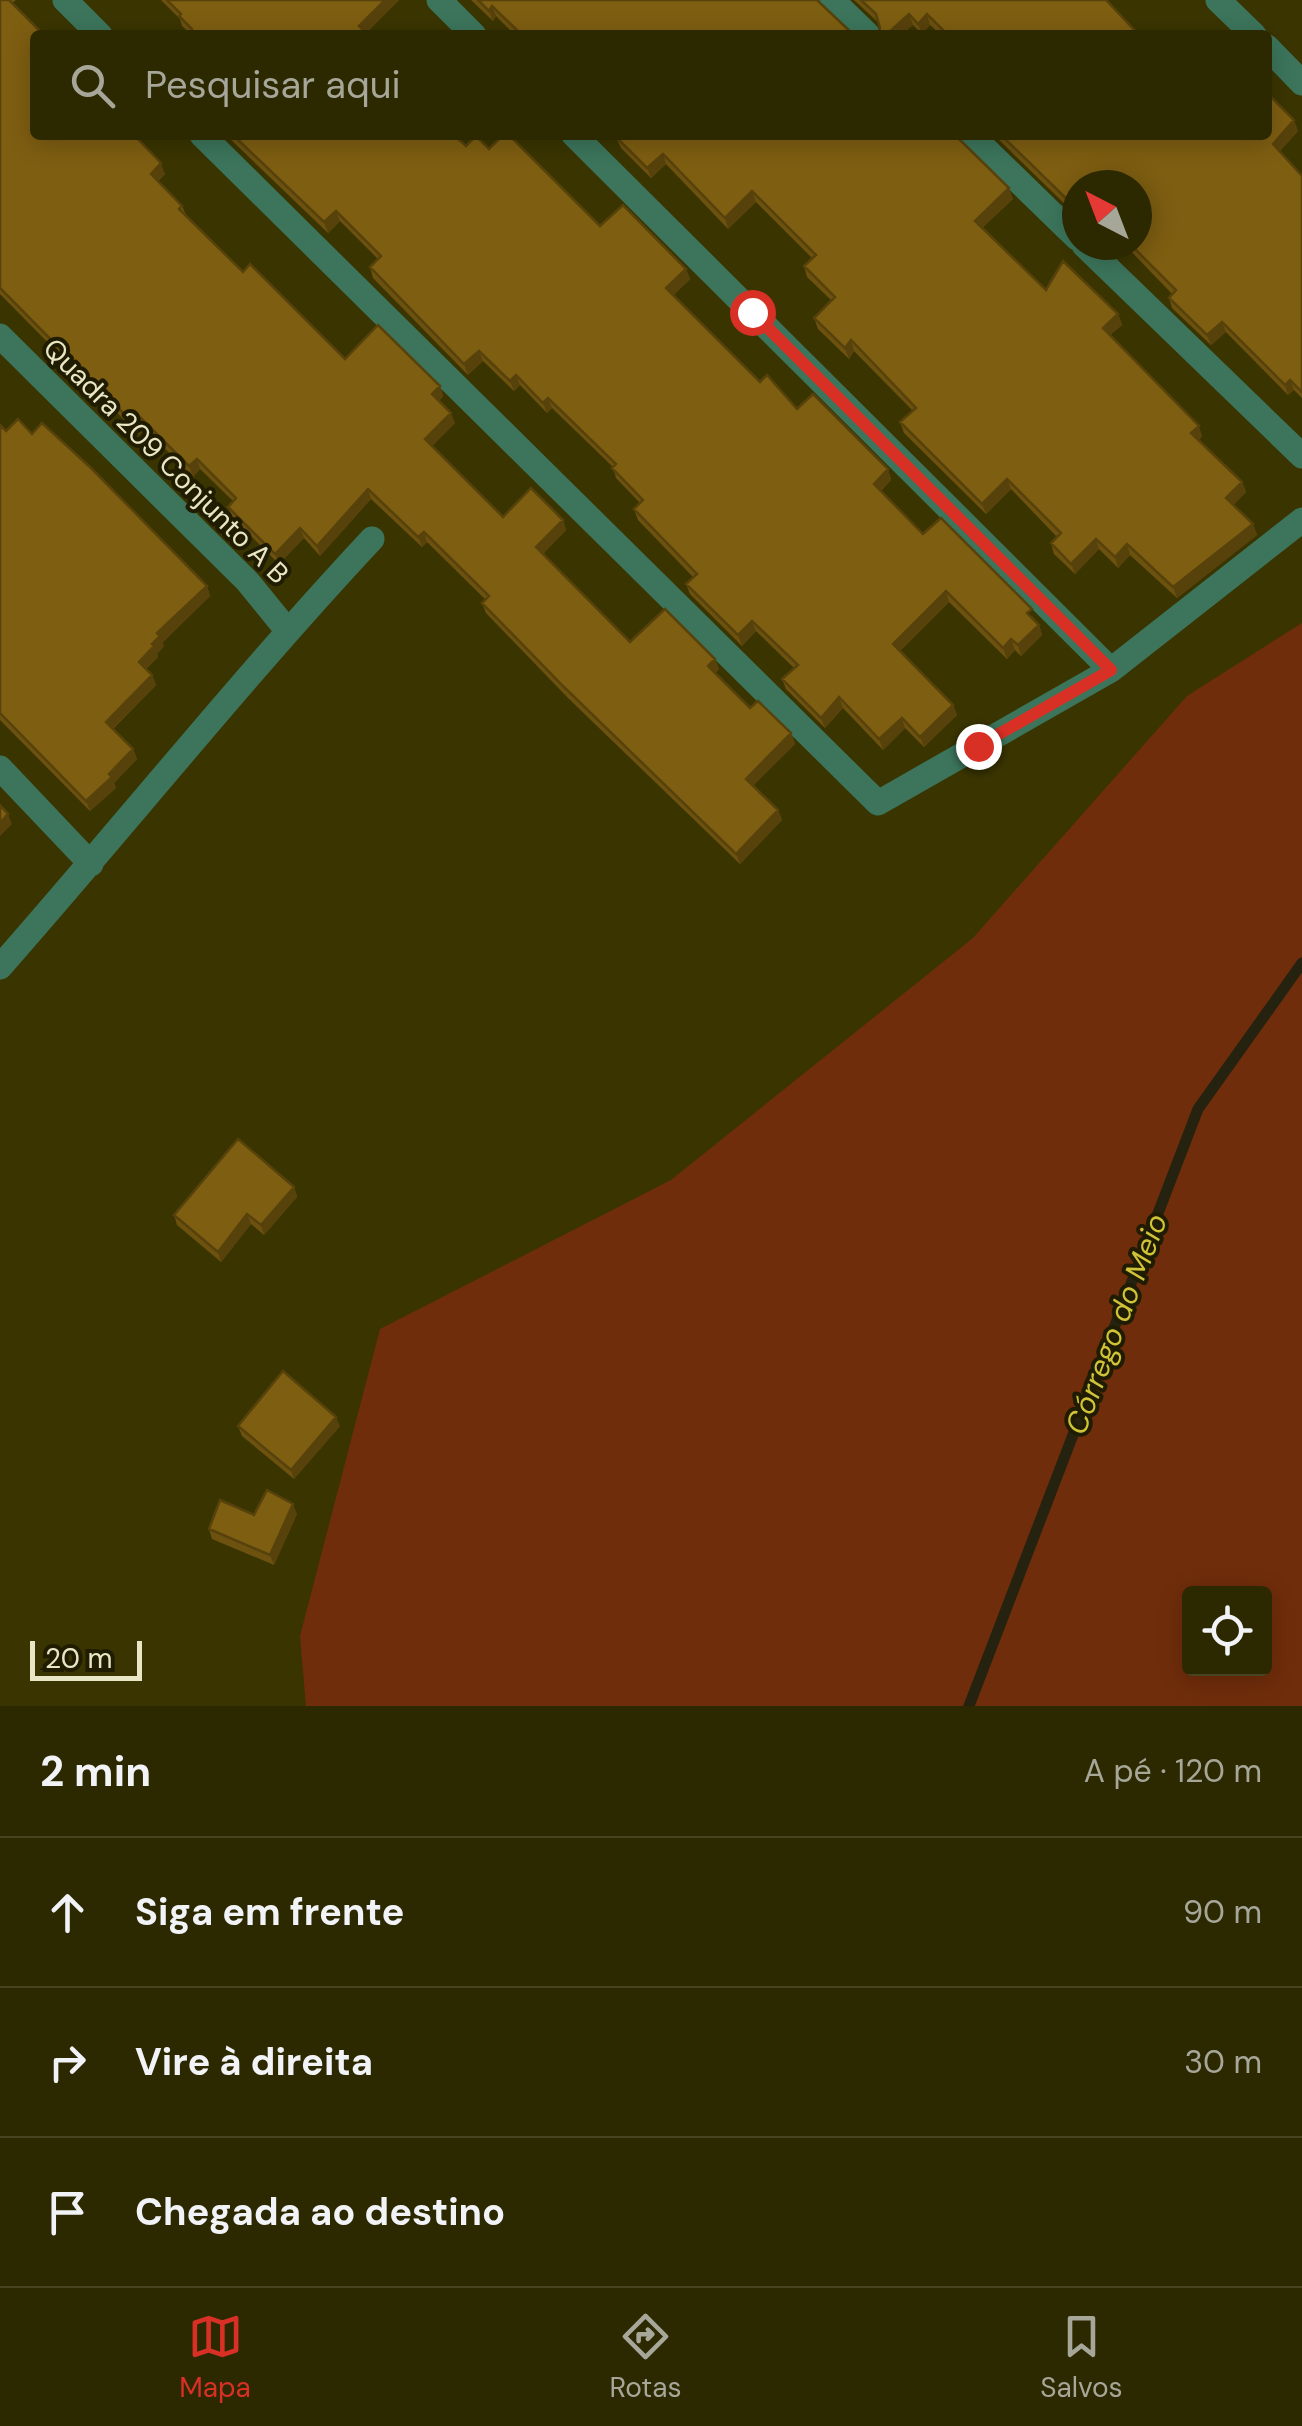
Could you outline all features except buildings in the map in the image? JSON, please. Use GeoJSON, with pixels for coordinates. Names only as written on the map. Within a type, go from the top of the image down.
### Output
{"type":"FeatureCollection","features":[{"type":"Feature","properties":{"kind":"street"},"geometry":{"type":"LineString","coordinates":[[64,0],[95,30]]}},
{"type":"Feature","properties":{"kind":"street"},"geometry":{"type":"LineString","coordinates":[[439,0],[469,30]]}},
{"type":"Feature","properties":{"kind":"street"},"geometry":{"type":"LineString","coordinates":[[832,0],[863,30]]}},
{"type":"Feature","properties":{"kind":"street"},"geometry":{"type":"LineString","coordinates":[[1218,0],[1249,30]]}},
{"type":"Feature","properties":{"kind":"street"},"geometry":{"type":"LineString","coordinates":[[1272,52],[1302,82]]}},
{"type":"Feature","properties":{"kind":"street"},"geometry":{"type":"LineString","coordinates":[[207,140],[878,803],[1111,670],[1302,520]]}},
{"type":"Feature","properties":{"kind":"street"},"geometry":{"type":"LineString","coordinates":[[579,140],[1111,670]]}},
{"type":"Feature","properties":{"kind":"street"},"geometry":{"type":"LineString","coordinates":[[976,140],[1062,223]]}},
{"type":"Feature","properties":{"kind":"street"},"geometry":{"type":"LineString","coordinates":[[1099,260],[1302,456]]}},
{"type":"Feature","properties":{"kind":"street","name":"Quadra 209 Conjunto A B"},"geometry":{"type":"LineString","coordinates":[[0,336],[248,582],[287,630]]}},
{"type":"Feature","properties":{"kind":"street"},"geometry":{"type":"LineString","coordinates":[[0,967],[287,630],[372,539]]}},
{"type":"Feature","properties":{"kind":"street"},"geometry":{"type":"LineString","coordinates":[[0,768],[91,864]]}},
{"type":"Feature","properties":{"kind":"shaded area"},"geometry":{"type":"Polygon","coordinates":[[[1302,623],[1302,1706],[306,1706],[300,1636],[380,1329],[671,1180],[973,938],[1187,696],[1302,623]]]}},
{"type":"Feature","properties":{"kind":"waterway","name":"Córrego do Meio"},"geometry":{"type":"LineString","coordinates":[[969,1706],[1198,1109],[1302,963]]}},
{"type":"Feature","properties":{"kind":"route"},"geometry":{"type":"LineString","coordinates":[[752,312],[1111,670],[978,746]]}}]}
